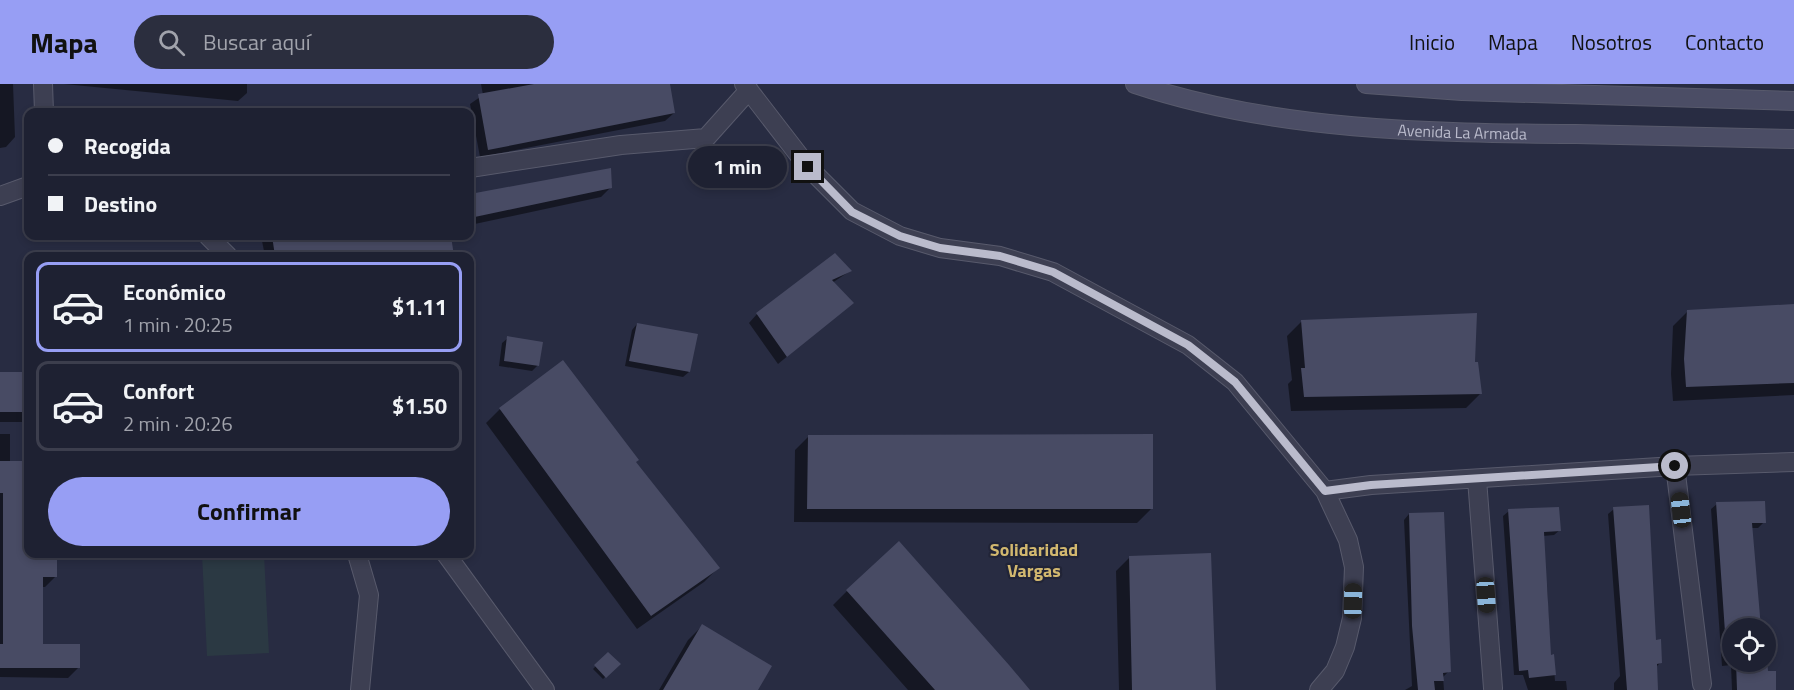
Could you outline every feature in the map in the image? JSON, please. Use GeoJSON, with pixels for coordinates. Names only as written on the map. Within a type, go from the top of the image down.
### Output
{"type":"FeatureCollection","features":[{"type":"Feature","properties":{"kind":"main road","name":"Avenida La Armada"},"geometry":{"type":"LineString","coordinates":[[1135,84],[1214,105],[1334,124],[1404,131],[1794,139]]}},
{"type":"Feature","properties":{"kind":"main road"},"geometry":{"type":"LineString","coordinates":[[1366,84],[1462,91],[1794,101]]}},
{"type":"Feature","properties":{"kind":"street"},"geometry":{"type":"LineString","coordinates":[[43,84],[44,108]]}},
{"type":"Feature","properties":{"kind":"street"},"geometry":{"type":"LineString","coordinates":[[474,167],[621,144],[706,138],[747,87],[808,167],[852,212],[900,236],[940,248],[1000,256],[1053,272],[1188,345],[1235,382],[1325,491],[1348,540],[1354,567],[1352,618],[1345,647],[1335,671],[1319,690]]}},
{"type":"Feature","properties":{"kind":"street"},"geometry":{"type":"LineString","coordinates":[[0,196],[24,187]]}},
{"type":"Feature","properties":{"kind":"street"},"geometry":{"type":"LineString","coordinates":[[212,240],[224,252]]}},
{"type":"Feature","properties":{"kind":"street"},"geometry":{"type":"LineString","coordinates":[[1325,491],[1371,485],[1675,466],[1794,462]]}},
{"type":"Feature","properties":{"kind":"street"},"geometry":{"type":"LineString","coordinates":[[1675,466],[1702,684]]}},
{"type":"Feature","properties":{"kind":"street"},"geometry":{"type":"LineString","coordinates":[[1477,479],[1493,688]]}},
{"type":"Feature","properties":{"kind":"street"},"geometry":{"type":"LineString","coordinates":[[358,558],[369,595],[360,690]]}},
{"type":"Feature","properties":{"kind":"street"},"geometry":{"type":"LineString","coordinates":[[449,558],[545,690]]}},
{"type":"Feature","properties":{"kind":"shaded area"},"geometry":{"type":"Polygon","coordinates":[[[202,558],[264,558],[269,653],[207,656],[202,558]]]}},
{"type":"Feature","properties":{"kind":"building"},"geometry":{"type":"Polygon","coordinates":[[[534,84],[670,84],[675,113],[488,150],[478,94],[534,84]]]}},
{"type":"Feature","properties":{"kind":"building"},"geometry":{"type":"Polygon","coordinates":[[[611,168],[612,188],[474,217],[474,193],[611,168]]]}},
{"type":"Feature","properties":{"kind":"building"},"geometry":{"type":"Polygon","coordinates":[[[273,240],[452,240],[453,252],[274,252],[273,240]]]}},
{"type":"Feature","properties":{"kind":"building"},"geometry":{"type":"Polygon","coordinates":[[[835,253],[852,271],[832,280],[854,303],[787,357],[756,313],[835,253]]]}},
{"type":"Feature","properties":{"kind":"building"},"geometry":{"type":"Polygon","coordinates":[[[1794,304],[1794,383],[1686,387],[1684,359],[1687,310],[1794,304]]]}},
{"type":"Feature","properties":{"kind":"building"},"geometry":{"type":"Polygon","coordinates":[[[1477,313],[1475,362],[1478,362],[1482,394],[1304,397],[1301,368],[1305,368],[1301,320],[1477,313]]]}},
{"type":"Feature","properties":{"kind":"building"},"geometry":{"type":"Polygon","coordinates":[[[637,323],[698,334],[690,372],[629,361],[637,323]]]}},
{"type":"Feature","properties":{"kind":"building"},"geometry":{"type":"Polygon","coordinates":[[[507,336],[543,342],[539,366],[504,361],[507,336]]]}},
{"type":"Feature","properties":{"kind":"building"},"geometry":{"type":"Polygon","coordinates":[[[563,360],[639,460],[636,462],[720,568],[651,616],[499,408],[563,360]]]}},
{"type":"Feature","properties":{"kind":"building"},"geometry":{"type":"Polygon","coordinates":[[[0,372],[24,372],[24,412],[0,412],[0,372]]]}},
{"type":"Feature","properties":{"kind":"building"},"geometry":{"type":"Polygon","coordinates":[[[1153,434],[1153,509],[807,509],[808,435],[1153,434]]]}},
{"type":"Feature","properties":{"kind":"building"},"geometry":{"type":"Polygon","coordinates":[[[0,461],[24,461],[24,558],[57,558],[57,577],[43,577],[43,644],[80,644],[80,668],[0,668],[0,644],[3,644],[3,493],[0,493],[0,461]]]}},
{"type":"Feature","properties":{"kind":"building"},"geometry":{"type":"Polygon","coordinates":[[[1765,501],[1766,523],[1752,523],[1760,618],[1724,618],[1716,502],[1765,501]]]}},
{"type":"Feature","properties":{"kind":"building"},"geometry":{"type":"Polygon","coordinates":[[[1649,505],[1656,640],[1661,639],[1662,663],[1657,664],[1658,690],[1627,690],[1613,507],[1649,505]]]}},
{"type":"Feature","properties":{"kind":"building"},"geometry":{"type":"Polygon","coordinates":[[[1559,507],[1561,531],[1544,532],[1551,655],[1554,654],[1556,675],[1529,678],[1528,670],[1519,671],[1508,509],[1559,507]]]}},
{"type":"Feature","properties":{"kind":"building"},"geometry":{"type":"Polygon","coordinates":[[[1444,512],[1451,672],[1443,673],[1444,681],[1434,681],[1435,690],[1418,690],[1412,626],[1409,513],[1444,512]]]}},
{"type":"Feature","properties":{"kind":"building"},"geometry":{"type":"Polygon","coordinates":[[[899,541],[1030,690],[935,690],[846,590],[899,541]]]}},
{"type":"Feature","properties":{"kind":"building"},"geometry":{"type":"Polygon","coordinates":[[[1211,553],[1216,690],[1132,690],[1129,556],[1211,553]]]}},
{"type":"Feature","properties":{"kind":"building"},"geometry":{"type":"Polygon","coordinates":[[[702,624],[772,666],[758,690],[663,690],[702,624]]]}},
{"type":"Feature","properties":{"kind":"building"},"geometry":{"type":"Polygon","coordinates":[[[608,652],[621,664],[606,678],[594,665],[608,652]]]}},
{"type":"Feature","properties":{"kind":"building"},"geometry":{"type":"Polygon","coordinates":[[[1736,672],[1776,672],[1776,690],[1737,690],[1736,672]]]}},
{"type":"Feature","properties":{"kind":"district","name":"Solidaridad Vargas"},"geometry":{"type":"Point","coordinates":[1034,559]}},
{"type":"Feature","properties":{"kind":"route"},"geometry":{"type":"LineString","coordinates":[[808,167],[852,212],[900,236],[940,248],[1000,256],[1053,272],[1188,345],[1235,382],[1325,491],[1371,485],[1675,466]]}}]}
